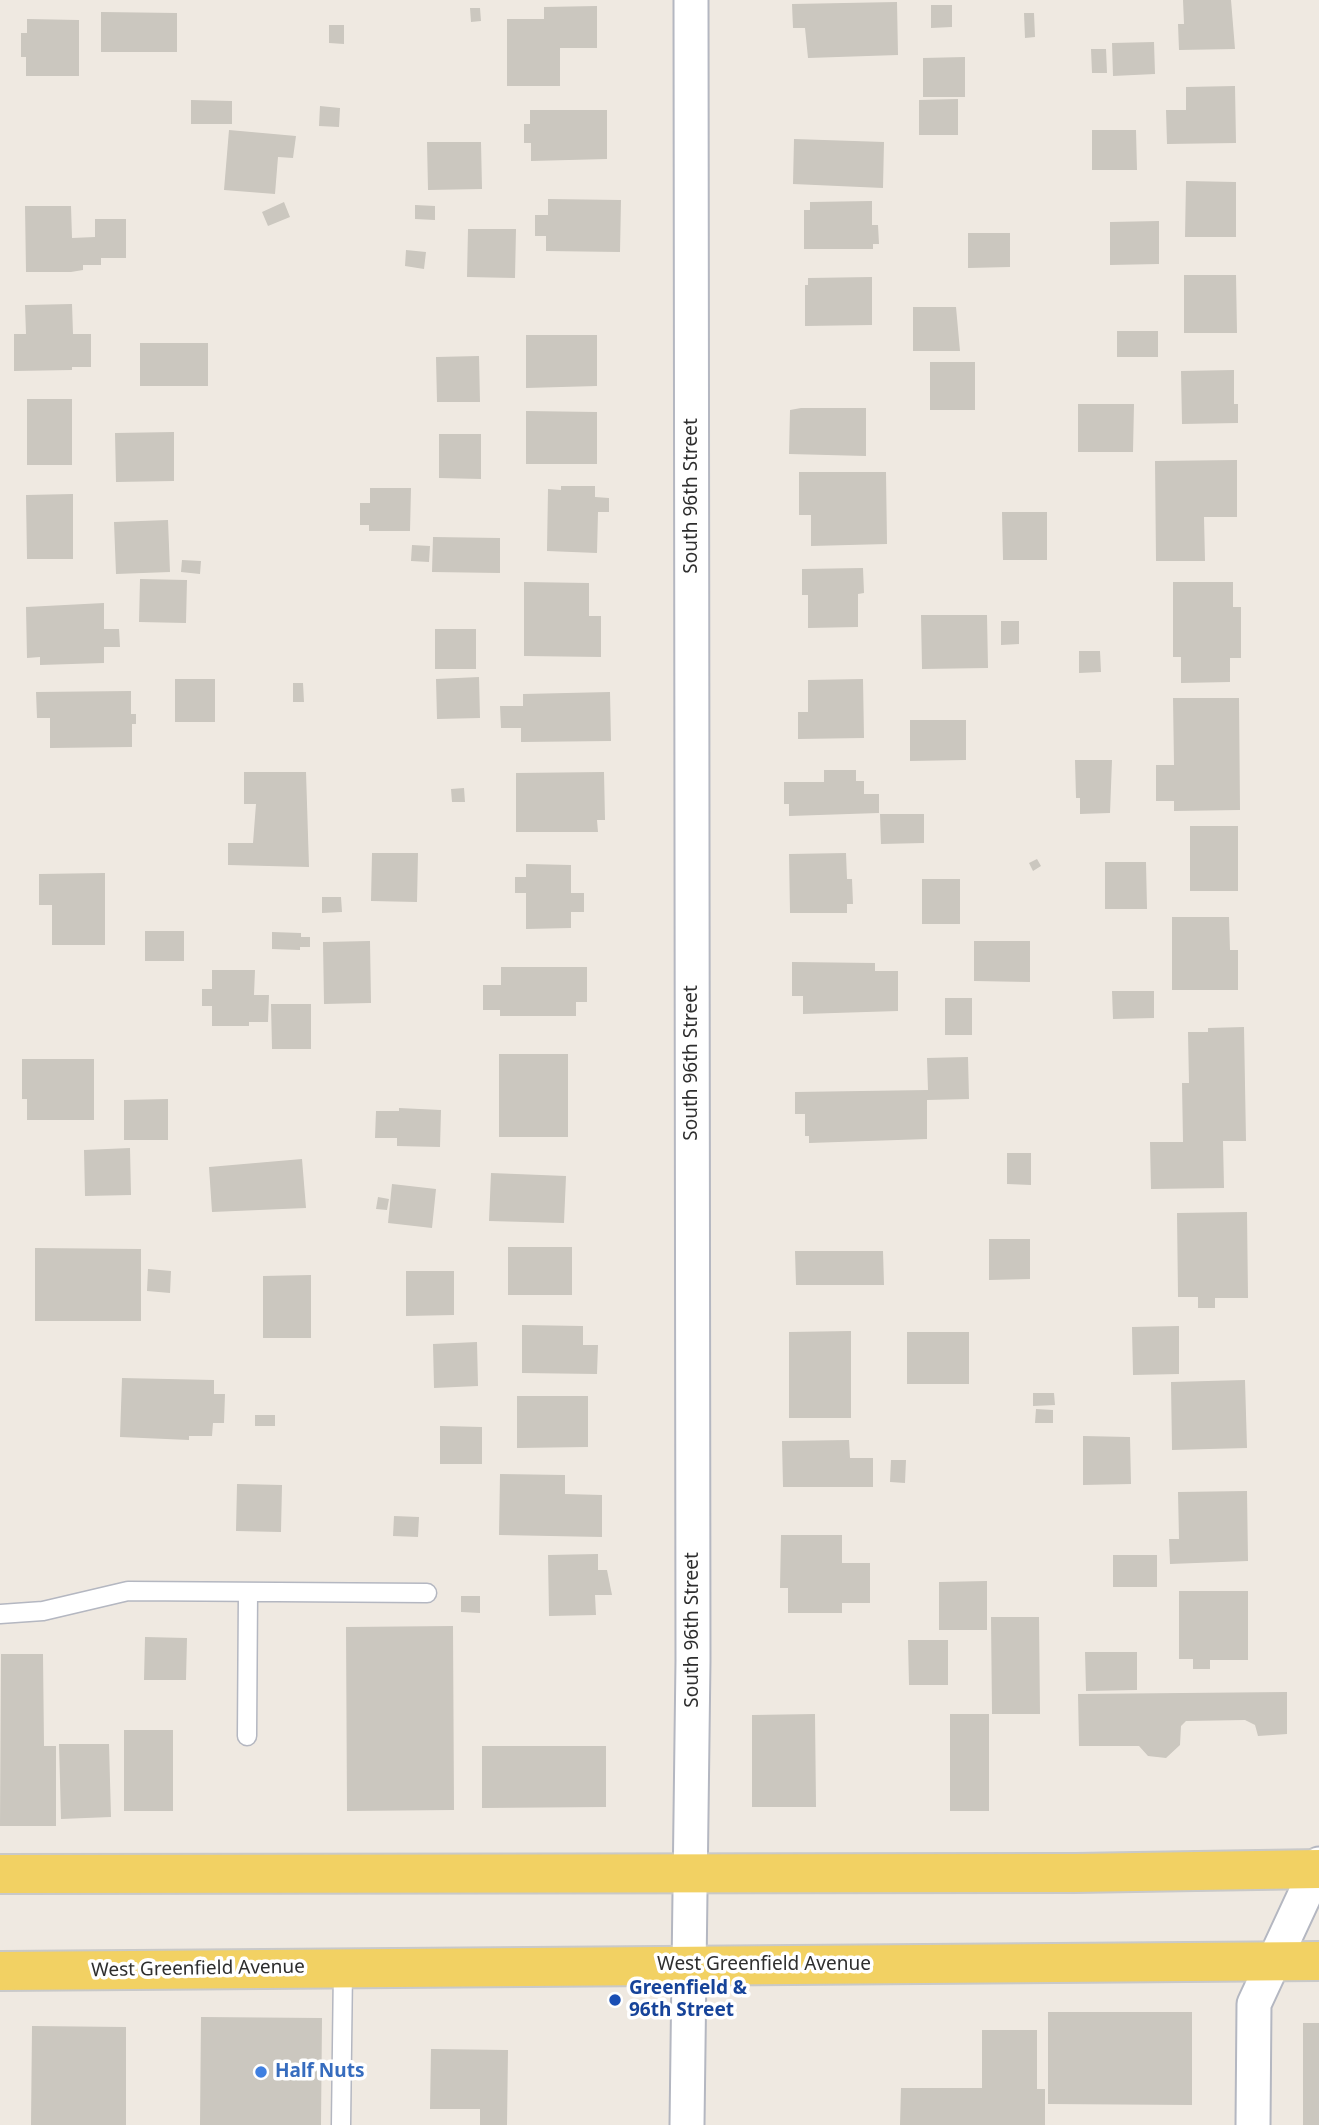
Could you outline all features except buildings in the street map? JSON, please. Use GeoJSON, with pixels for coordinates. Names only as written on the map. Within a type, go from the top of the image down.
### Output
{"type":"FeatureCollection","features":[{"type":"Feature","properties":{"kind":"main road"},"geometry":{"type":"LineString","coordinates":[[0,1874],[1075,1873],[1318,1868]]}},
{"type":"Feature","properties":{"kind":"main road","name":"West Greenfield Avenue"},"geometry":{"type":"LineString","coordinates":[[0,1971],[1319,1961]]}},
{"type":"Feature","properties":{"kind":"street","name":"South 96th Street"},"geometry":{"type":"LineString","coordinates":[[687,2125],[687,1965],[692,1873],[691,0]]}},
{"type":"Feature","properties":{"kind":"street"},"geometry":{"type":"LineString","coordinates":[[1253,2125],[1254,2004],[1318,1868]]}},
{"type":"Feature","properties":{"kind":"lane"},"geometry":{"type":"LineString","coordinates":[[0,1614],[43,1611],[128,1591],[427,1592]]}},
{"type":"Feature","properties":{"kind":"lane"},"geometry":{"type":"LineString","coordinates":[[247,1736],[248,1592]]}},
{"type":"Feature","properties":{"kind":"lane"},"geometry":{"type":"LineString","coordinates":[[341,2125],[343,1968]]}},
{"type":"Feature","properties":{"kind":"place","name":"Greenfield & 96th Street"},"geometry":{"type":"Point","coordinates":[615,2000]}},
{"type":"Feature","properties":{"kind":"place","name":"Half Nuts"},"geometry":{"type":"Point","coordinates":[261,2072]}}]}
